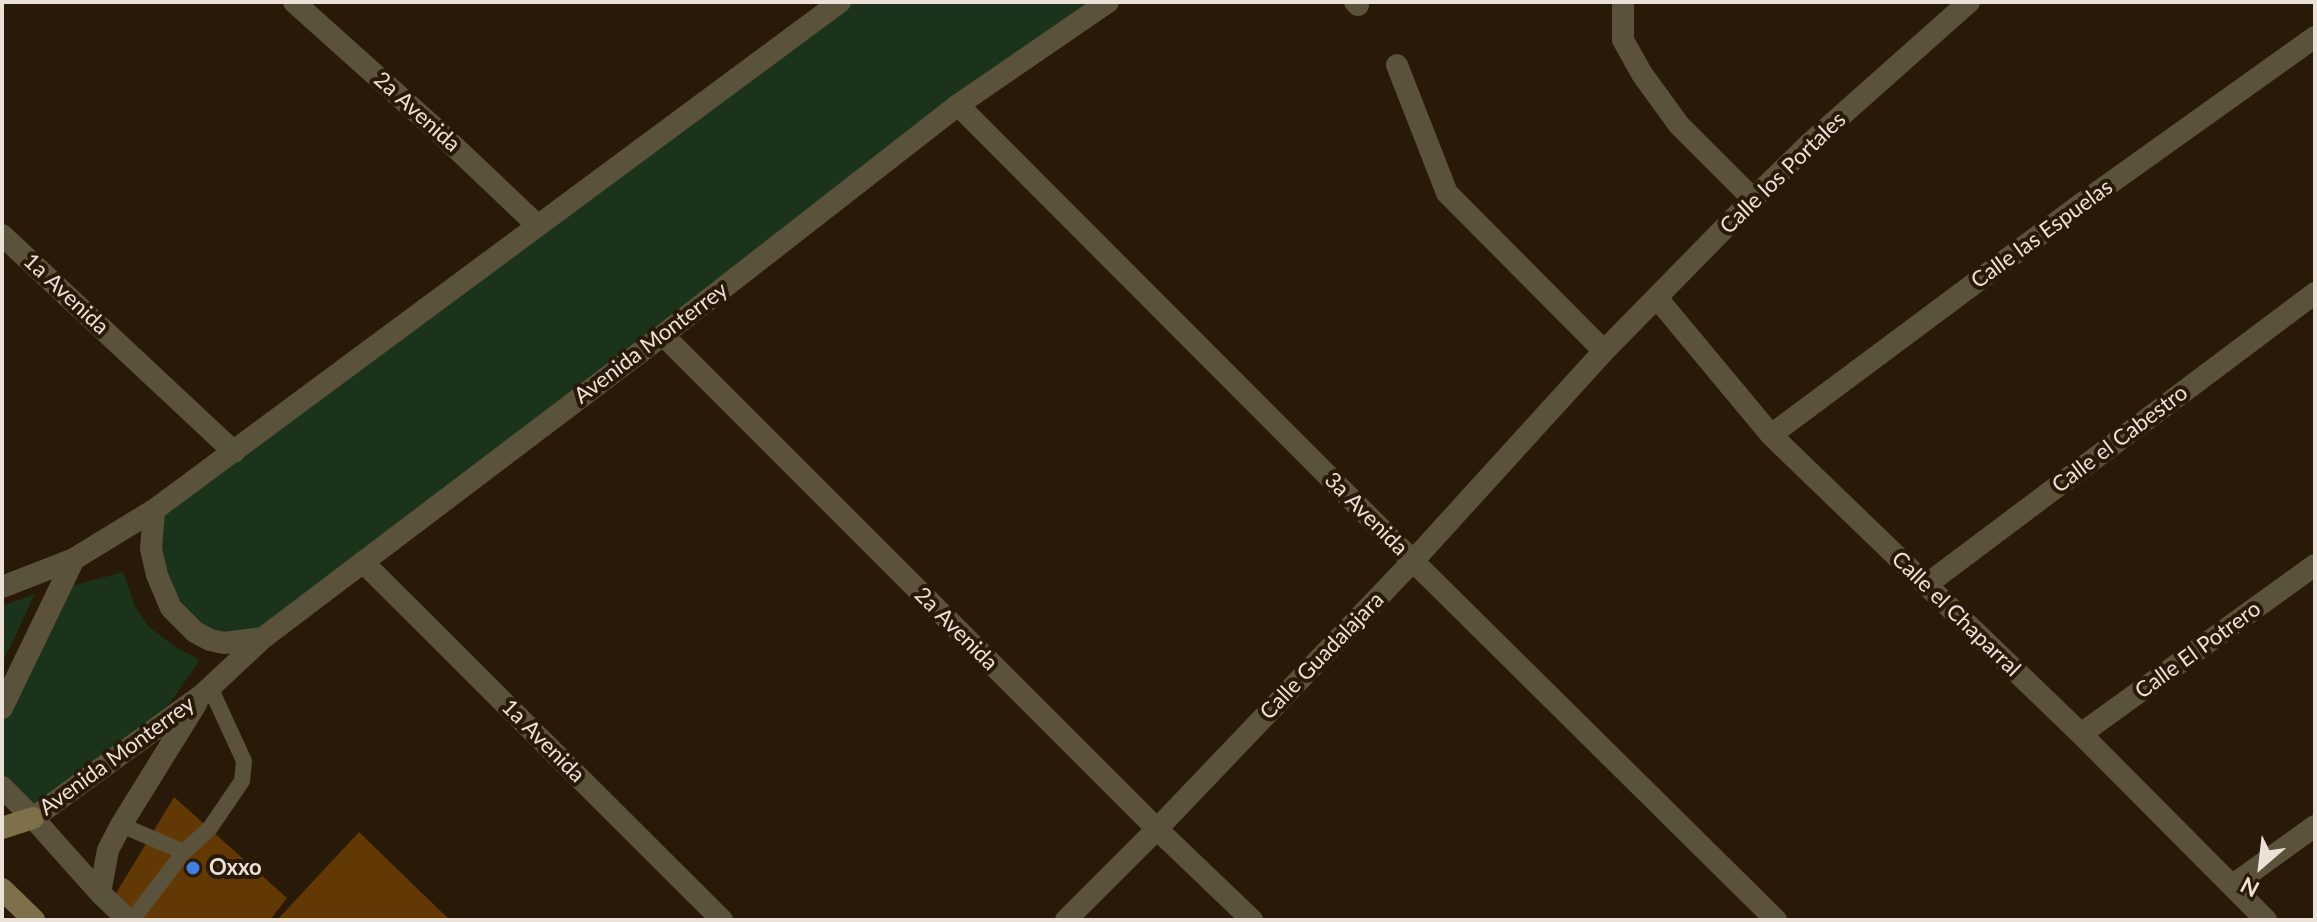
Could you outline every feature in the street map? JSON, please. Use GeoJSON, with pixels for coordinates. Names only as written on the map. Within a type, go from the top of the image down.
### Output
{"type":"FeatureCollection","features":[{"type":"Feature","properties":{"kind":"main road"},"geometry":{"type":"LineString","coordinates":[[2,828],[33,818]]}},
{"type":"Feature","properties":{"kind":"main road"},"geometry":{"type":"LineString","coordinates":[[2,889],[34,920]]}},
{"type":"Feature","properties":{"kind":"street","name":"2a Avenida"},"geometry":{"type":"LineString","coordinates":[[294,2],[537,225]]}},
{"type":"Feature","properties":{"kind":"street"},"geometry":{"type":"LineString","coordinates":[[1623,2],[1623,40],[1642,74],[1679,125],[1753,199]]}},
{"type":"Feature","properties":{"kind":"street","name":"Calle los Portales"},"geometry":{"type":"LineString","coordinates":[[1604,351],[1807,146],[1969,2]]}},
{"type":"Feature","properties":{"kind":"street","name":"Avenida Monterrey"},"geometry":{"type":"LineString","coordinates":[[33,818],[206,691],[263,638],[663,335],[958,105],[1103,3]]}},
{"type":"Feature","properties":{"kind":"street"},"geometry":{"type":"LineString","coordinates":[[2,587],[74,559],[154,510],[829,5]]}},
{"type":"Feature","properties":{"kind":"street","name":"Calle las Espuelas"},"geometry":{"type":"LineString","coordinates":[[1771,435],[2081,204],[2315,37]]}},
{"type":"Feature","properties":{"kind":"street"},"geometry":{"type":"LineString","coordinates":[[1397,65],[1447,193],[1604,351]]}},
{"type":"Feature","properties":{"kind":"street","name":"3a Avenida"},"geometry":{"type":"LineString","coordinates":[[958,105],[1776,920]]}},
{"type":"Feature","properties":{"kind":"street","name":"1a Avenida"},"geometry":{"type":"LineString","coordinates":[[2,235],[234,452]]}},
{"type":"Feature","properties":{"kind":"street","name":"Calle el Cabestro"},"geometry":{"type":"LineString","coordinates":[[1926,585],[2315,293]]}},
{"type":"Feature","properties":{"kind":"street","name":"Calle el Chaparral"},"geometry":{"type":"LineString","coordinates":[[1657,298],[1771,435],[2081,734],[2266,920]]}},
{"type":"Feature","properties":{"kind":"street","name":"2a Avenida"},"geometry":{"type":"LineString","coordinates":[[663,335],[1252,920]]}},
{"type":"Feature","properties":{"kind":"street","name":"Calle Guadalajara"},"geometry":{"type":"LineString","coordinates":[[1066,920],[1413,561],[1604,351]]}},
{"type":"Feature","properties":{"kind":"street"},"geometry":{"type":"LineString","coordinates":[[154,510],[151,549],[157,575],[171,608],[195,632],[210,640],[224,643],[263,638]]}},
{"type":"Feature","properties":{"kind":"street"},"geometry":{"type":"LineString","coordinates":[[2,708],[74,559]]}},
{"type":"Feature","properties":{"kind":"street","name":"1a Avenida"},"geometry":{"type":"LineString","coordinates":[[363,562],[722,920]]}},
{"type":"Feature","properties":{"kind":"street","name":"Calle El Potrero"},"geometry":{"type":"LineString","coordinates":[[2081,734],[2315,565]]}},
{"type":"Feature","properties":{"kind":"street","name":"Avenida Monterrey"},"geometry":{"type":"LineString","coordinates":[[100,893],[108,850],[121,825],[206,691]]}},
{"type":"Feature","properties":{"kind":"street"},"geometry":{"type":"LineString","coordinates":[[2,787],[100,893],[130,920]]}},
{"type":"Feature","properties":{"kind":"street"},"geometry":{"type":"LineString","coordinates":[[2233,885],[2315,826]]}},
{"type":"Feature","properties":{"kind":"lane"},"geometry":{"type":"LineString","coordinates":[[130,920],[184,852],[210,828],[242,781],[244,761],[206,691]]}},
{"type":"Feature","properties":{"kind":"lane"},"geometry":{"type":"LineString","coordinates":[[121,825],[184,852]]}},
{"type":"Feature","properties":{"kind":"green space"},"geometry":{"type":"Polygon","coordinates":[[[828,2],[1107,2],[263,638],[224,643],[171,608],[154,510],[828,2]]]}},
{"type":"Feature","properties":{"kind":"green space"},"geometry":{"type":"Polygon","coordinates":[[[123,572],[135,606],[148,626],[174,646],[200,660],[167,707],[32,810],[2,777],[2,721],[67,587],[123,572]]]}},
{"type":"Feature","properties":{"kind":"green space"},"geometry":{"type":"Polygon","coordinates":[[[35,594],[2,664],[2,606],[35,594]]]}},
{"type":"Feature","properties":{"kind":"building","name":"Oxxo"},"geometry":{"type":"Polygon","coordinates":[[[174,797],[287,898],[270,920],[132,920],[112,900],[174,797]]]}},
{"type":"Feature","properties":{"kind":"building"},"geometry":{"type":"Polygon","coordinates":[[[359,832],[427,898],[450,920],[277,920],[359,832]]]}},
{"type":"Feature","properties":{"kind":"place","name":"Oxxo"},"geometry":{"type":"Point","coordinates":[193,868]}}]}
